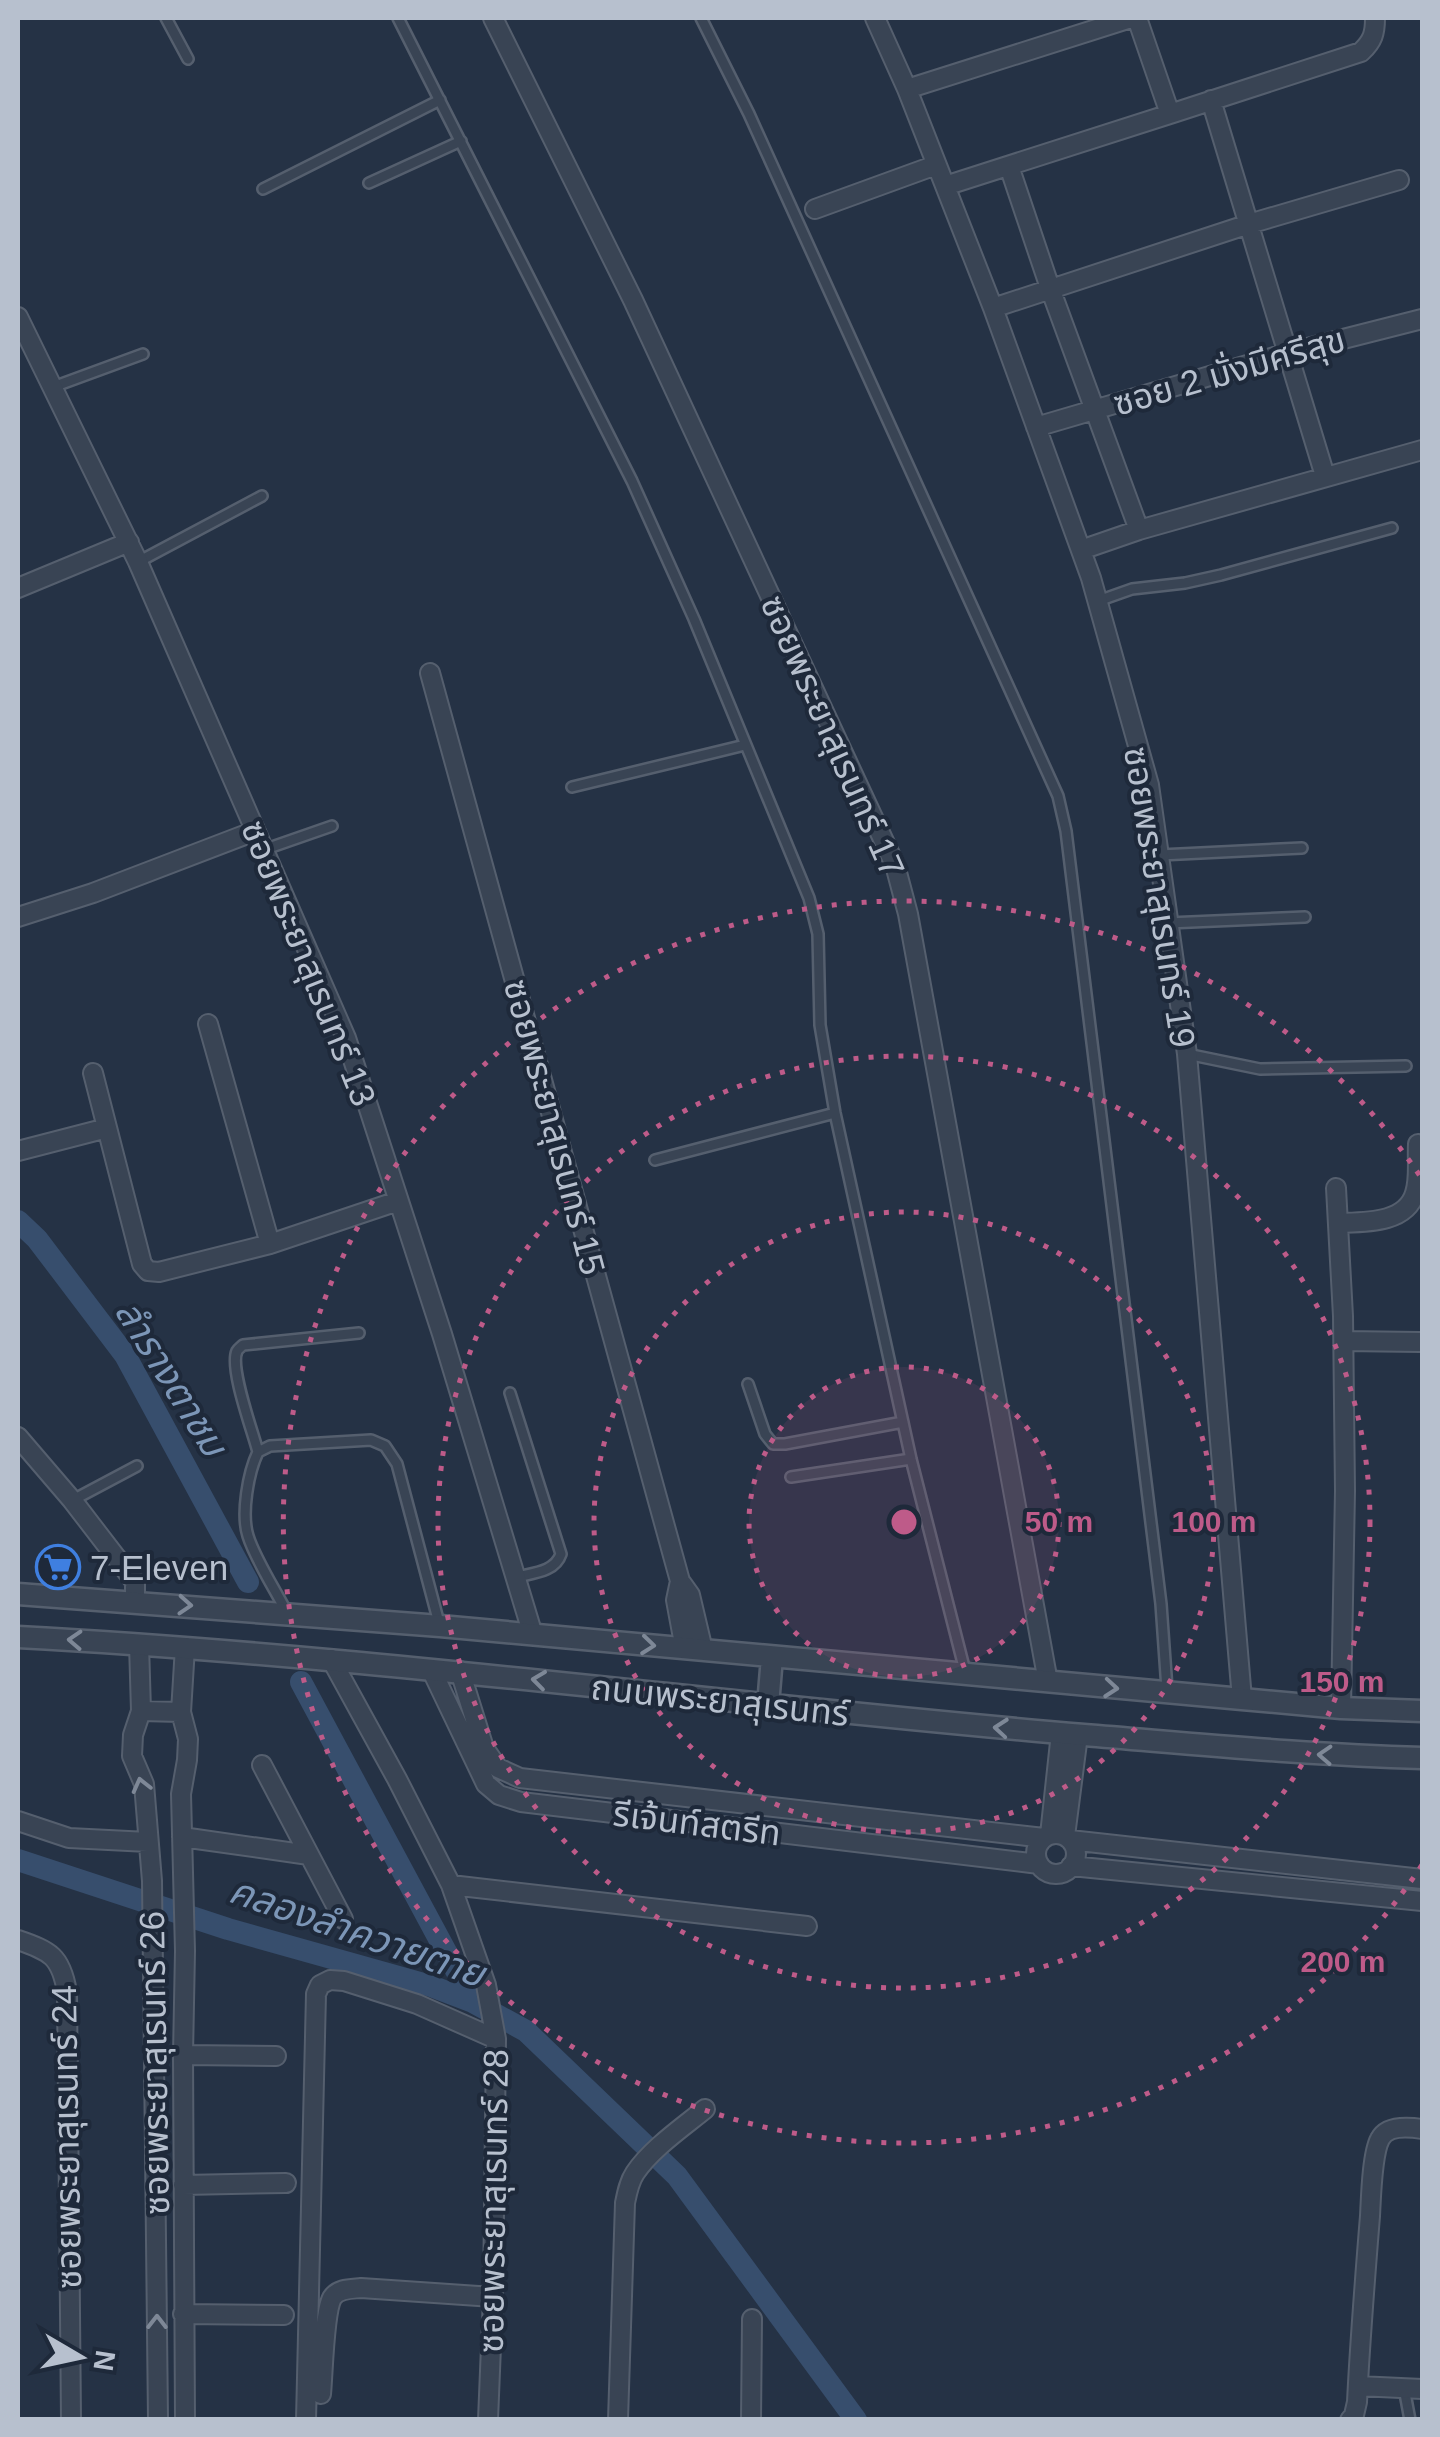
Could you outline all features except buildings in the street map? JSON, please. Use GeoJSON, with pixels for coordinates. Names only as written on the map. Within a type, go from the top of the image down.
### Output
{"type":"FeatureCollection","features":[{"type":"Feature","properties":{"kind":"street","name":"ซอยพระยาสุเรนทร์ 17"},"geometry":{"type":"LineString","coordinates":[[493,18],[634,300],[895,865],[908,914],[1048,1682]]}},
{"type":"Feature","properties":{"kind":"street","name":"ซอยพระยาสุเรนทร์ 19"},"geometry":{"type":"LineString","coordinates":[[875,18],[994,308],[1081,550],[1149,785],[1187,1054],[1242,1699]]}},
{"type":"Feature","properties":{"kind":"street"},"geometry":{"type":"LineString","coordinates":[[907,89],[1134,18],[1170,114]]}},
{"type":"Feature","properties":{"kind":"street"},"geometry":{"type":"LineString","coordinates":[[944,186],[1362,52],[1375,32],[1375,18]]}},
{"type":"Feature","properties":{"kind":"street"},"geometry":{"type":"LineString","coordinates":[[1211,100],[1325,476]]}},
{"type":"Feature","properties":{"kind":"street"},"geometry":{"type":"LineString","coordinates":[[815,209],[936,165]]}},
{"type":"Feature","properties":{"kind":"street"},"geometry":{"type":"LineString","coordinates":[[1009,166],[1139,530]]}},
{"type":"Feature","properties":{"kind":"street"},"geometry":{"type":"LineString","coordinates":[[994,308],[1249,224],[1398,180]]}},
{"type":"Feature","properties":{"kind":"street","name":"ซอยพระยาสุเรนทร์ 13"},"geometry":{"type":"LineString","coordinates":[[18,318],[138,562],[346,1038],[533,1635]]}},
{"type":"Feature","properties":{"kind":"street","name":"ซอย 2 มั่งมีศรีสุข"},"geometry":{"type":"LineString","coordinates":[[1036,427],[1288,353],[1422,319]]}},
{"type":"Feature","properties":{"kind":"street"},"geometry":{"type":"LineString","coordinates":[[1081,550],[1422,450]]}},
{"type":"Feature","properties":{"kind":"street"},"geometry":{"type":"LineString","coordinates":[[18,588],[128,542]]}},
{"type":"Feature","properties":{"kind":"street","name":"ซอยพระยาสุเรนทร์ 15"},"geometry":{"type":"LineString","coordinates":[[430,673],[680,1581],[676,1600],[694,1649]]}},
{"type":"Feature","properties":{"kind":"street"},"geometry":{"type":"LineString","coordinates":[[18,917],[93,893],[255,831]]}},
{"type":"Feature","properties":{"kind":"street"},"geometry":{"type":"LineString","coordinates":[[208,1024],[270,1244]]}},
{"type":"Feature","properties":{"kind":"street"},"geometry":{"type":"LineString","coordinates":[[93,1073],[142,1264],[148,1271],[159,1272],[270,1244],[398,1200]]}},
{"type":"Feature","properties":{"kind":"street"},"geometry":{"type":"LineString","coordinates":[[18,1151],[107,1128]]}},
{"type":"Feature","properties":{"kind":"street"},"geometry":{"type":"LineString","coordinates":[[1338,1223],[1373,1222],[1408,1206],[1416,1192],[1418,1144]]}},
{"type":"Feature","properties":{"kind":"street"},"geometry":{"type":"LineString","coordinates":[[1336,1188],[1344,1341],[1341,1708]]}},
{"type":"Feature","properties":{"kind":"street"},"geometry":{"type":"LineString","coordinates":[[1344,1341],[1420,1342]]}},
{"type":"Feature","properties":{"kind":"street"},"geometry":{"type":"LineString","coordinates":[[18,1436],[134,1582],[135,1602]]}},
{"type":"Feature","properties":{"kind":"street","name":"ถนนพระยาสุเรนทร์"},"geometry":{"type":"LineString","coordinates":[[18,1594],[440,1626],[1341,1708],[1422,1711]]}},
{"type":"Feature","properties":{"kind":"street","name":"ถนนพระยาสุเรนทร์"},"geometry":{"type":"LineString","coordinates":[[18,1637],[330,1659],[1070,1734],[1320,1755],[1422,1758]]}},
{"type":"Feature","properties":{"kind":"street","name":"ซอยพระยาสุเรนทร์ 26"},"geometry":{"type":"LineString","coordinates":[[139,1644],[141,1711],[132,1735],[132,1756],[144,1784],[152,1881],[158,2420]]}},
{"type":"Feature","properties":{"kind":"street","name":"ซอยพระยาสุเรนทร์ 26"},"geometry":{"type":"LineString","coordinates":[[185,2420],[181,1794],[188,1760],[182,1712],[186,1647]]}},
{"type":"Feature","properties":{"kind":"street"},"geometry":{"type":"LineString","coordinates":[[768,1706],[772,1656]]}},
{"type":"Feature","properties":{"kind":"street","name":"ซอยพระยาสุเรนทร์ 28"},"geometry":{"type":"LineString","coordinates":[[330,1659],[450,1885],[486,1985],[496,2033],[494,2297],[488,2420]]}},
{"type":"Feature","properties":{"kind":"street","name":"รีเจ้นท์สตรีท"},"geometry":{"type":"LineString","coordinates":[[431,1669],[486,1784],[499,1795],[522,1802],[1039,1864],[1054,1874],[1072,1866],[1422,1901]]}},
{"type":"Feature","properties":{"kind":"street","name":"รีเจ้นท์สตรีท"},"geometry":{"type":"LineString","coordinates":[[460,1671],[484,1748],[498,1768],[520,1778],[1422,1879]]}},
{"type":"Feature","properties":{"kind":"street"},"geometry":{"type":"LineString","coordinates":[[141,1711],[182,1712]]}},
{"type":"Feature","properties":{"kind":"street"},"geometry":{"type":"LineString","coordinates":[[1039,1864],[1036,1853],[1057,1837],[1070,1734]]}},
{"type":"Feature","properties":{"kind":"street"},"geometry":{"type":"LineString","coordinates":[[262,1764],[343,1919]]}},
{"type":"Feature","properties":{"kind":"street"},"geometry":{"type":"LineString","coordinates":[[18,1821],[69,1838],[148,1842]]}},
{"type":"Feature","properties":{"kind":"street"},"geometry":{"type":"LineString","coordinates":[[182,1837],[308,1855]]}},
{"type":"Feature","properties":{"kind":"street"},"geometry":{"type":"LineString","coordinates":[[1057,1837],[1075,1850],[1072,1866]]}},
{"type":"Feature","properties":{"kind":"street"},"geometry":{"type":"LineString","coordinates":[[450,1885],[807,1926]]}},
{"type":"Feature","properties":{"kind":"street","name":"ซอยพระยาสุเรนทร์ 24"},"geometry":{"type":"LineString","coordinates":[[18,1940],[48,1952],[63,1968],[66,1992],[71,2420]]}},
{"type":"Feature","properties":{"kind":"street"},"geometry":{"type":"LineString","coordinates":[[306,2420],[316,1994],[320,1985],[330,1980],[344,1981],[496,2033]]}},
{"type":"Feature","properties":{"kind":"street"},"geometry":{"type":"LineString","coordinates":[[183,2055],[276,2056]]}},
{"type":"Feature","properties":{"kind":"street"},"geometry":{"type":"LineString","coordinates":[[618,2420],[625,2203],[634,2174],[706,2109]]}},
{"type":"Feature","properties":{"kind":"street"},"geometry":{"type":"LineString","coordinates":[[1350,2420],[1358,2402],[1379,2140],[1392,2130],[1422,2128]]}},
{"type":"Feature","properties":{"kind":"street"},"geometry":{"type":"LineString","coordinates":[[156,2149],[183,2145]]}},
{"type":"Feature","properties":{"kind":"street"},"geometry":{"type":"LineString","coordinates":[[183,2185],[286,2183]]}},
{"type":"Feature","properties":{"kind":"street"},"geometry":{"type":"LineString","coordinates":[[321,2394],[326,2329],[332,2297],[340,2290],[494,2297]]}},
{"type":"Feature","properties":{"kind":"street"},"geometry":{"type":"LineString","coordinates":[[183,2314],[284,2315]]}},
{"type":"Feature","properties":{"kind":"street"},"geometry":{"type":"LineString","coordinates":[[751,2420],[752,2318]]}},
{"type":"Feature","properties":{"kind":"street"},"geometry":{"type":"LineString","coordinates":[[1358,2386],[1413,2389]]}},
{"type":"Feature","properties":{"kind":"lane"},"geometry":{"type":"LineString","coordinates":[[166,18],[188,59]]}},
{"type":"Feature","properties":{"kind":"lane"},"geometry":{"type":"LineString","coordinates":[[398,18],[632,481],[694,619],[808,898],[818,934],[820,1025],[835,1113],[911,1460],[966,1674]]}},
{"type":"Feature","properties":{"kind":"lane"},"geometry":{"type":"LineString","coordinates":[[702,18],[1058,796],[1066,831],[1161,1604],[1167,1692]]}},
{"type":"Feature","properties":{"kind":"lane"},"geometry":{"type":"LineString","coordinates":[[264,189],[440,100]]}},
{"type":"Feature","properties":{"kind":"lane"},"geometry":{"type":"LineString","coordinates":[[370,182],[461,141]]}},
{"type":"Feature","properties":{"kind":"lane"},"geometry":{"type":"LineString","coordinates":[[53,387],[143,354]]}},
{"type":"Feature","properties":{"kind":"lane"},"geometry":{"type":"LineString","coordinates":[[138,562],[262,496]]}},
{"type":"Feature","properties":{"kind":"lane"},"geometry":{"type":"LineString","coordinates":[[1098,601],[1132,589],[1221,575],[1392,528]]}},
{"type":"Feature","properties":{"kind":"lane"},"geometry":{"type":"LineString","coordinates":[[572,787],[745,746]]}},
{"type":"Feature","properties":{"kind":"lane"},"geometry":{"type":"LineString","coordinates":[[263,850],[332,826]]}},
{"type":"Feature","properties":{"kind":"lane"},"geometry":{"type":"LineString","coordinates":[[1158,856],[1302,848]]}},
{"type":"Feature","properties":{"kind":"lane"},"geometry":{"type":"LineString","coordinates":[[1168,924],[1305,917]]}},
{"type":"Feature","properties":{"kind":"lane"},"geometry":{"type":"LineString","coordinates":[[1187,1054],[1260,1069],[1406,1066]]}},
{"type":"Feature","properties":{"kind":"lane"},"geometry":{"type":"LineString","coordinates":[[655,1160],[835,1113]]}},
{"type":"Feature","properties":{"kind":"lane"},"geometry":{"type":"LineString","coordinates":[[258,1452],[240,1390],[237,1351],[243,1345],[359,1333]]}},
{"type":"Feature","properties":{"kind":"lane"},"geometry":{"type":"LineString","coordinates":[[748,1384],[773,1444],[903,1422]]}},
{"type":"Feature","properties":{"kind":"lane"},"geometry":{"type":"LineString","coordinates":[[510,1393],[561,1554],[550,1568],[516,1578]]}},
{"type":"Feature","properties":{"kind":"lane"},"geometry":{"type":"LineString","coordinates":[[288,1613],[248,1536],[248,1488],[258,1452],[270,1446],[371,1440],[384,1446],[396,1464],[440,1626]]}},
{"type":"Feature","properties":{"kind":"lane"},"geometry":{"type":"LineString","coordinates":[[791,1478],[911,1460]]}},
{"type":"Feature","properties":{"kind":"lane"},"geometry":{"type":"LineString","coordinates":[[72,1500],[136,1466]]}},
{"type":"Feature","properties":{"kind":"lane"},"geometry":{"type":"LineString","coordinates":[[1410,2420],[1413,2389]]}},
{"type":"Feature","properties":{"kind":"waterway","name":"ลำรางตาชม"},"geometry":{"type":"LineString","coordinates":[[18,1221],[37,1239],[125,1355],[248,1582]]}},
{"type":"Feature","properties":{"kind":"waterway","name":"ลำรางตาชม"},"geometry":{"type":"LineString","coordinates":[[301,1682],[473,2002]]}},
{"type":"Feature","properties":{"kind":"waterway","name":"คลองลำควายตาย"},"geometry":{"type":"LineString","coordinates":[[18,1860],[228,1929],[431,1986],[473,2002],[526,2031],[677,2176],[856,2420]]}},
{"type":"Feature","properties":{"kind":"place","name":"7-Eleven"},"geometry":{"type":"Point","coordinates":[58,1567]}}]}
